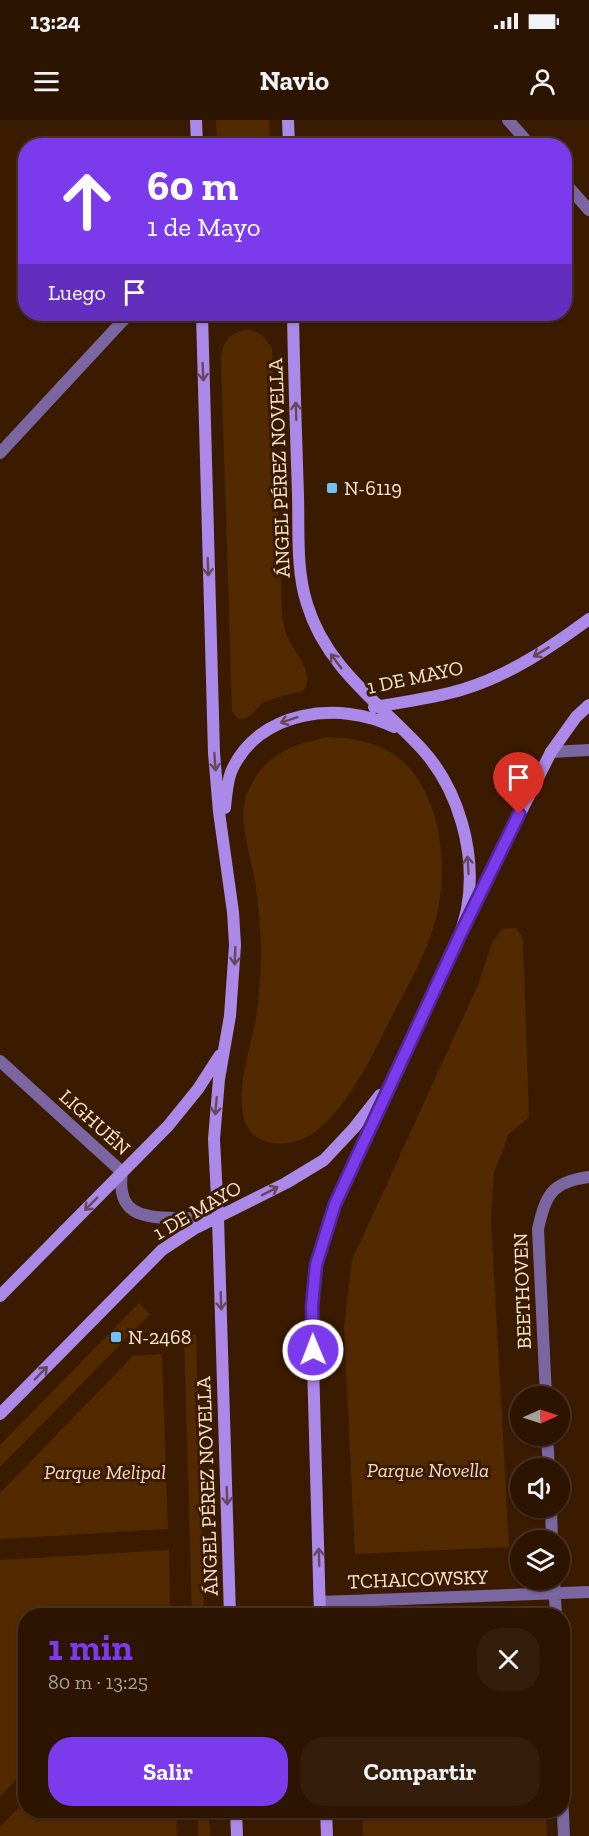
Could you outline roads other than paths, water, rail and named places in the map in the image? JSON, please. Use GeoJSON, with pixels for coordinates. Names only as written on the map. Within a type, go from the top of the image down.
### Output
{"type":"FeatureCollection","features":[{"type":"Feature","properties":{"kind":"main road"},"geometry":{"type":"LineString","coordinates":[[196,120],[197,138]]}},
{"type":"Feature","properties":{"kind":"main road"},"geometry":{"type":"LineString","coordinates":[[288,120],[289,138]]}},
{"type":"Feature","properties":{"kind":"main road","name":"ÁNGEL PÉREZ NOVELLA"},"geometry":{"type":"LineString","coordinates":[[202,321],[213,725],[219,812],[233,912],[235,945],[230,1016],[219,1079],[214,1139],[230,1608]]}},
{"type":"Feature","properties":{"kind":"main road","name":"ÁNGEL PÉREZ NOVELLA"},"geometry":{"type":"LineString","coordinates":[[293,321],[300,556],[306,602],[314,623],[339,665],[377,706],[406,732],[439,772],[453,799],[462,825],[468,855],[470,883],[467,910],[460,935],[335,1204],[322,1242],[315,1275],[312,1327],[320,1608]]}},
{"type":"Feature","properties":{"kind":"main road","name":"1 DE MAYO"},"geometry":{"type":"LineString","coordinates":[[223,845],[226,795],[231,772],[254,740],[269,729],[286,720],[322,712],[377,706],[436,696],[466,688],[493,678],[544,650],[589,619]]}},
{"type":"Feature","properties":{"kind":"main road"},"geometry":{"type":"LineString","coordinates":[[460,935],[551,752],[569,725],[589,705]]}},
{"type":"Feature","properties":{"kind":"main road"},"geometry":{"type":"LineString","coordinates":[[339,711],[374,718],[406,732]]}},
{"type":"Feature","properties":{"kind":"main road"},"geometry":{"type":"LineString","coordinates":[[0,1296],[183,1108],[212,1069],[224,1048]]}},
{"type":"Feature","properties":{"kind":"main road","name":"1 DE MAYO"},"geometry":{"type":"LineString","coordinates":[[0,1414],[162,1250],[194,1229],[305,1173],[324,1160],[354,1128],[395,1076]]}},
{"type":"Feature","properties":{"kind":"main road"},"geometry":{"type":"LineString","coordinates":[[236,1818],[237,1836]]}},
{"type":"Feature","properties":{"kind":"main road"},"geometry":{"type":"LineString","coordinates":[[326,1818],[327,1836]]}},
{"type":"Feature","properties":{"kind":"street"},"geometry":{"type":"LineString","coordinates":[[508,120],[524,138]]}},
{"type":"Feature","properties":{"kind":"street"},"geometry":{"type":"LineString","coordinates":[[572,191],[589,210]]}},
{"type":"Feature","properties":{"kind":"street"},"geometry":{"type":"LineString","coordinates":[[0,453],[123,321]]}},
{"type":"Feature","properties":{"kind":"street"},"geometry":{"type":"LineString","coordinates":[[551,752],[589,750]]}},
{"type":"Feature","properties":{"kind":"street","name":"LIGHUÉN"},"geometry":{"type":"LineString","coordinates":[[0,1061],[122,1172],[122,1194],[130,1209],[137,1214],[154,1218],[218,1218]]}},
{"type":"Feature","properties":{"kind":"street","name":"BEETHOVEN"},"geometry":{"type":"LineString","coordinates":[[546,1386],[538,1229],[544,1205],[557,1186],[578,1178],[589,1177]]}},
{"type":"Feature","properties":{"kind":"street"},"geometry":{"type":"LineString","coordinates":[[555,1590],[555,1608]]}},
{"type":"Feature","properties":{"kind":"street","name":"TCHAICOWSKY"},"geometry":{"type":"LineString","coordinates":[[320,1602],[589,1592]]}},
{"type":"Feature","properties":{"kind":"street"},"geometry":{"type":"LineString","coordinates":[[563,1818],[564,1836]]}},
{"type":"Feature","properties":{"kind":"place","name":"N-6119"},"geometry":{"type":"Point","coordinates":[332,488]}},
{"type":"Feature","properties":{"kind":"place","name":"N-2468"},"geometry":{"type":"Point","coordinates":[116,1337]}},
{"type":"Feature","properties":{"kind":"park label","name":"Parque Novella"},"geometry":{"type":"Point","coordinates":[428,1470]}},
{"type":"Feature","properties":{"kind":"park label","name":"Parque Melipal"},"geometry":{"type":"Point","coordinates":[105,1472]}}]}
